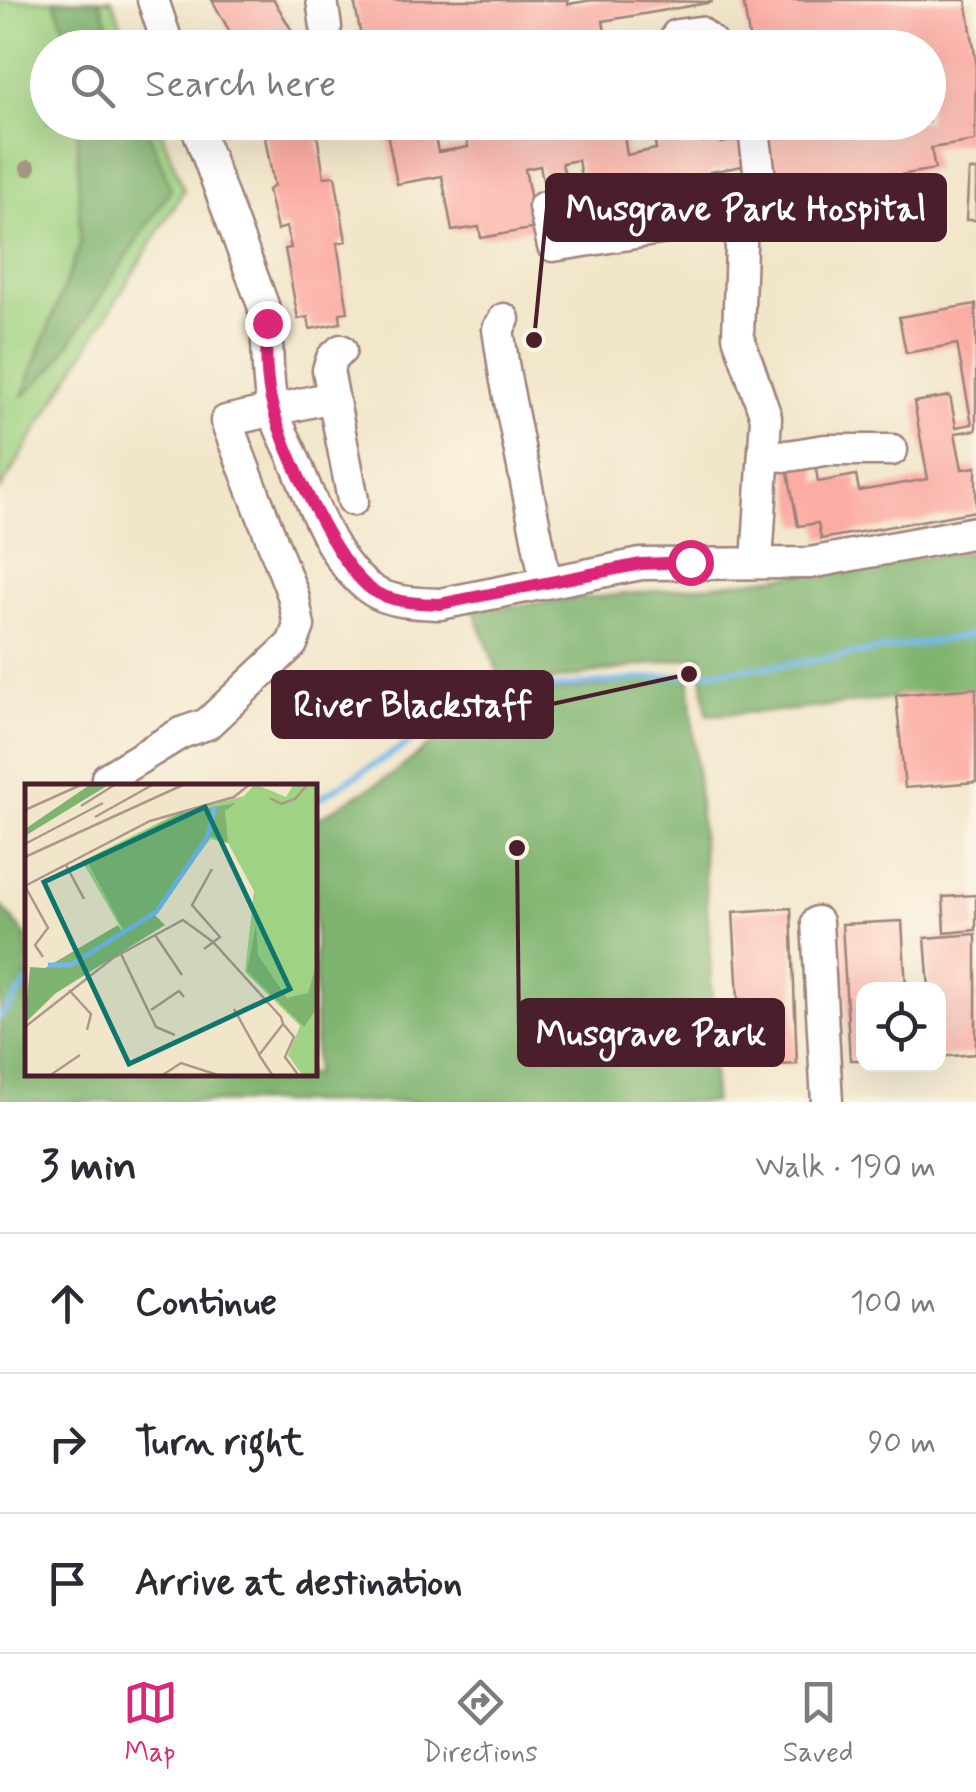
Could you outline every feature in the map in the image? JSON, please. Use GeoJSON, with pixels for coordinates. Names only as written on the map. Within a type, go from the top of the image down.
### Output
{"type":"FeatureCollection","features":[{"type":"Feature","properties":{"kind":"lane"},"geometry":{"type":"LineString","coordinates":[[152,0],[163,30]]}},
{"type":"Feature","properties":{"kind":"lane"},"geometry":{"type":"LineString","coordinates":[[202,140],[263,306],[267,323],[266,370],[273,409],[318,515],[346,564],[373,591],[406,603],[440,604],[641,564],[810,563],[976,532]]}},
{"type":"Feature","properties":{"kind":"lane"},"geometry":{"type":"LineString","coordinates":[[755,140],[761,185],[742,216],[738,336],[766,417],[757,564]]}},
{"type":"Feature","properties":{"kind":"lane"},"geometry":{"type":"LineString","coordinates":[[544,207],[553,246],[742,216]]}},
{"type":"Feature","properties":{"kind":"lane"},"geometry":{"type":"LineString","coordinates":[[504,318],[498,329],[505,376],[546,583]]}},
{"type":"Feature","properties":{"kind":"lane"},"geometry":{"type":"LineString","coordinates":[[340,350],[328,370],[353,500]]}},
{"type":"Feature","properties":{"kind":"lane"},"geometry":{"type":"LineString","coordinates":[[107,778],[182,733],[207,724],[292,644],[299,626],[292,595],[226,421],[332,397]]}},
{"type":"Feature","properties":{"kind":"lane"},"geometry":{"type":"LineString","coordinates":[[764,455],[892,450]]}},
{"type":"Feature","properties":{"kind":"lane"},"geometry":{"type":"LineString","coordinates":[[817,922],[826,1102]]}},
{"type":"Feature","properties":{"kind":"green space"},"geometry":{"type":"Polygon","coordinates":[[[0,0],[112,0],[123,30],[30,30],[30,140],[165,140],[184,190],[0,490],[0,0]]]}},
{"type":"Feature","properties":{"kind":"green space"},"geometry":{"type":"Polygon","coordinates":[[[54,0],[99,0],[110,30],[65,30],[54,0]]]}},
{"type":"Feature","properties":{"kind":"green space"},"geometry":{"type":"Polygon","coordinates":[[[77,140],[152,140],[171,189],[55,366],[22,397],[80,245],[77,140]]]}},
{"type":"Feature","properties":{"kind":"green space"},"geometry":{"type":"Polygon","coordinates":[[[976,551],[976,688],[794,710],[707,715],[700,656],[504,688],[474,610],[731,583],[976,551]]]}},
{"type":"Feature","properties":{"kind":"green space"},"geometry":{"type":"Polygon","coordinates":[[[689,674],[710,944],[714,1102],[0,1099],[0,904],[25,935],[25,1077],[318,1077],[318,818],[395,773],[483,701],[689,674]]]}},
{"type":"Feature","properties":{"kind":"building"},"geometry":{"type":"Polygon","coordinates":[[[212,0],[274,0],[292,30],[229,30],[212,0]]]}},
{"type":"Feature","properties":{"kind":"building"},"geometry":{"type":"Polygon","coordinates":[[[354,0],[713,2],[603,21],[605,30],[360,30],[354,0]]]}},
{"type":"Feature","properties":{"kind":"building"},"geometry":{"type":"Polygon","coordinates":[[[743,0],[966,0],[976,61],[975,141],[931,148],[935,169],[854,183],[852,170],[819,175],[822,190],[776,197],[767,140],[946,140],[946,30],[748,30],[743,0]]]}},
{"type":"Feature","properties":{"kind":"building"},"geometry":{"type":"Polygon","coordinates":[[[265,140],[318,140],[324,177],[335,176],[346,241],[337,243],[348,312],[340,313],[341,323],[310,329],[308,317],[298,319],[285,249],[291,248],[286,227],[277,230],[268,190],[274,186],[265,140]]]}},
{"type":"Feature","properties":{"kind":"building"},"geometry":{"type":"Polygon","coordinates":[[[388,140],[436,140],[438,152],[468,147],[467,140],[625,140],[627,155],[656,149],[655,143],[671,140],[748,140],[753,164],[710,172],[714,193],[588,215],[578,160],[562,163],[566,181],[544,185],[540,166],[525,169],[536,228],[481,238],[479,227],[452,231],[442,176],[397,184],[388,140]]]}},
{"type":"Feature","properties":{"kind":"building"},"geometry":{"type":"Polygon","coordinates":[[[969,170],[976,170],[976,220],[966,220],[969,170]]]}},
{"type":"Feature","properties":{"kind":"building"},"geometry":{"type":"Polygon","coordinates":[[[976,304],[976,430],[955,433],[962,469],[976,467],[976,511],[821,539],[818,523],[798,526],[787,467],[815,462],[818,482],[856,475],[859,491],[928,479],[914,402],[950,396],[956,427],[972,424],[957,344],[906,353],[899,317],[976,304]]]}},
{"type":"Feature","properties":{"kind":"building"},"geometry":{"type":"Polygon","coordinates":[[[976,688],[976,782],[905,788],[896,695],[976,688]]]}},
{"type":"Feature","properties":{"kind":"building"},"geometry":{"type":"Polygon","coordinates":[[[976,895],[976,930],[945,933],[943,897],[976,895]]]}},
{"type":"Feature","properties":{"kind":"building"},"geometry":{"type":"Polygon","coordinates":[[[791,908],[797,1064],[742,1067],[733,912],[791,908]]]}},
{"type":"Feature","properties":{"kind":"building"},"geometry":{"type":"Polygon","coordinates":[[[902,921],[906,982],[856,982],[856,1060],[850,1060],[842,924],[902,921]]]}},
{"type":"Feature","properties":{"kind":"building"},"geometry":{"type":"Polygon","coordinates":[[[976,934],[976,1054],[946,1056],[946,982],[928,982],[925,938],[976,934]]]}},
{"type":"Feature","properties":{"kind":"waterway"},"geometry":{"type":"LineString","coordinates":[[318,799],[488,694],[791,664],[976,635]]}},
{"type":"Feature","properties":{"kind":"waterway"},"geometry":{"type":"LineString","coordinates":[[0,1017],[25,987]]}},
{"type":"Feature","properties":{"kind":"place","name":"Musgrave Park Hospital"},"geometry":{"type":"Point","coordinates":[534,340]}},
{"type":"Feature","properties":{"kind":"place","name":"River Blackstaff"},"geometry":{"type":"Point","coordinates":[689,674]}},
{"type":"Feature","properties":{"kind":"place","name":"Musgrave Park"},"geometry":{"type":"Point","coordinates":[517,848]}},
{"type":"Feature","properties":{"kind":"route"},"geometry":{"type":"LineString","coordinates":[[267,323],[266,370],[273,409],[318,515],[346,564],[373,591],[406,603],[440,604],[641,564],[690,562]]}}]}
